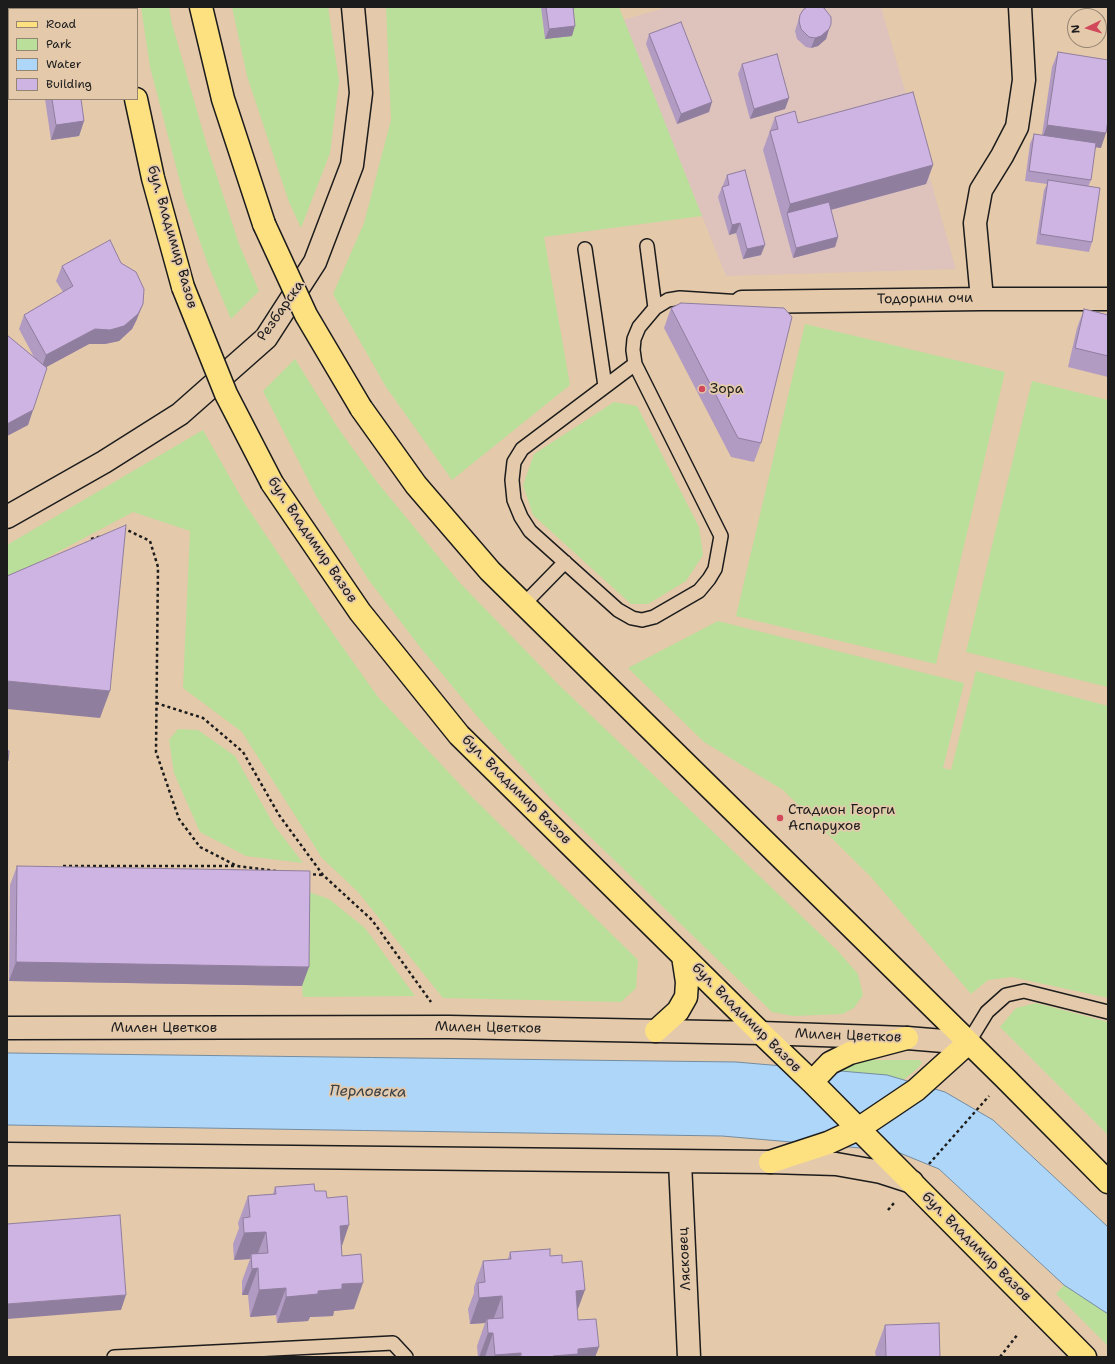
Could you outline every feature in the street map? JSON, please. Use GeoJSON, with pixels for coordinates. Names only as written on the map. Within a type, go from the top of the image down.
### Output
{"type":"FeatureCollection","features":[{"type":"Feature","properties":{"kind":"main road"},"geometry":{"type":"LineString","coordinates":[[201,7],[224,100],[264,224],[306,315],[361,408],[416,485],[490,571],[1005,1078],[1108,1182]]}},
{"type":"Feature","properties":{"kind":"main road","name":"бул. Владимир Вазов"},"geometry":{"type":"LineString","coordinates":[[136,100],[153,178],[183,287],[226,394],[272,483],[360,612],[459,734],[858,1129],[918,1175],[1085,1357]]}},
{"type":"Feature","properties":{"kind":"main road"},"geometry":{"type":"LineString","coordinates":[[656,1031],[678,1012],[686,997],[687,982],[683,956]]}},
{"type":"Feature","properties":{"kind":"main road"},"geometry":{"type":"LineString","coordinates":[[812,1082],[830,1063],[850,1053],[907,1038]]}},
{"type":"Feature","properties":{"kind":"main road"},"geometry":{"type":"LineString","coordinates":[[770,1162],[828,1143],[858,1129],[916,1090],[968,1043]]}},
{"type":"Feature","properties":{"kind":"street","name":"Резбарска"},"geometry":{"type":"LineString","coordinates":[[7,517],[104,462],[180,414],[266,338],[315,262],[352,165],[361,93],[353,7]]}},
{"type":"Feature","properties":{"kind":"street"},"geometry":{"type":"LineString","coordinates":[[982,299],[975,223],[981,190],[1002,156],[1017,127],[1024,80],[1020,7]]}},
{"type":"Feature","properties":{"kind":"street","name":"Тодорини очи"},"geometry":{"type":"LineString","coordinates":[[742,302],[1108,299]]}},
{"type":"Feature","properties":{"kind":"street","name":"Милен Цветков"},"geometry":{"type":"LineString","coordinates":[[7,1028],[449,1027],[761,1033],[907,1038],[968,1043]]}},
{"type":"Feature","properties":{"kind":"street"},"geometry":{"type":"LineString","coordinates":[[7,1154],[770,1162],[836,1164],[881,1172],[918,1175]]}},
{"type":"Feature","properties":{"kind":"street","name":"Лясковец"},"geometry":{"type":"LineString","coordinates":[[680,1162],[689,1357]]}},
{"type":"Feature","properties":{"kind":"lane"},"geometry":{"type":"LineString","coordinates":[[647,246],[655,308]]}},
{"type":"Feature","properties":{"kind":"lane"},"geometry":{"type":"LineString","coordinates":[[585,250],[605,386]]}},
{"type":"Feature","properties":{"kind":"lane"},"geometry":{"type":"LineString","coordinates":[[635,364],[522,449],[514,462],[512,480],[514,500],[521,517],[530,530],[618,610],[632,618],[642,620],[654,617],[699,591],[715,569],[721,536],[635,364],[633,350],[634,339],[639,327],[655,308],[668,300],[680,298],[742,302]]}},
{"type":"Feature","properties":{"kind":"lane"},"geometry":{"type":"LineString","coordinates":[[524,604],[565,562]]}},
{"type":"Feature","properties":{"kind":"lane"},"geometry":{"type":"LineString","coordinates":[[968,1043],[987,1012],[1006,995],[1024,990],[1108,1012]]}},
{"type":"Feature","properties":{"kind":"lane"},"geometry":{"type":"LineString","coordinates":[[114,1357],[393,1343],[406,1357]]}},
{"type":"Feature","properties":{"kind":"path"},"geometry":{"type":"LineString","coordinates":[[118,531],[125,529],[150,541],[158,567],[156,752],[179,819],[200,847],[237,866]]}},
{"type":"Feature","properties":{"kind":"path"},"geometry":{"type":"LineString","coordinates":[[91,539],[104,535]]}},
{"type":"Feature","properties":{"kind":"path"},"geometry":{"type":"LineString","coordinates":[[156,702],[203,718],[243,752],[279,816],[323,875],[372,920],[449,1027]]}},
{"type":"Feature","properties":{"kind":"path"},"geometry":{"type":"LineString","coordinates":[[63,866],[237,866],[283,871]]}},
{"type":"Feature","properties":{"kind":"path"},"geometry":{"type":"LineString","coordinates":[[307,874],[323,875]]}},
{"type":"Feature","properties":{"kind":"path"},"geometry":{"type":"LineString","coordinates":[[918,1175],[992,1092]]}},
{"type":"Feature","properties":{"kind":"path"},"geometry":{"type":"LineString","coordinates":[[888,1210],[896,1201]]}},
{"type":"Feature","properties":{"kind":"path"},"geometry":{"type":"LineString","coordinates":[[1000,1357],[1018,1334]]}},
{"type":"Feature","properties":{"kind":"shaded area"},"geometry":{"type":"Polygon","coordinates":[[[668,7],[881,7],[956,269],[726,276],[623,20],[668,7]]]}},
{"type":"Feature","properties":{"kind":"green space"},"geometry":{"type":"Polygon","coordinates":[[[141,7],[169,7],[172,24],[208,149],[239,244],[259,291],[231,319],[209,267],[184,197],[150,67],[141,7]]]}},
{"type":"Feature","properties":{"kind":"green space"},"geometry":{"type":"Polygon","coordinates":[[[232,7],[328,7],[339,81],[330,153],[301,228],[289,202],[247,76],[232,7]]]}},
{"type":"Feature","properties":{"kind":"green space"},"geometry":{"type":"Polygon","coordinates":[[[386,7],[619,7],[702,216],[544,237],[570,385],[452,480],[386,387],[333,294],[364,223],[391,120],[386,7]]]}},
{"type":"Feature","properties":{"kind":"green space"},"geometry":{"type":"Polygon","coordinates":[[[805,324],[1005,372],[936,664],[736,616],[805,324]]]}},
{"type":"Feature","properties":{"kind":"green space"},"geometry":{"type":"Polygon","coordinates":[[[295,359],[338,428],[377,482],[460,583],[558,684],[837,950],[858,974],[863,995],[854,1008],[842,1014],[793,1016],[772,1012],[553,801],[481,721],[420,647],[368,579],[316,496],[263,391],[295,359]]]}},
{"type":"Feature","properties":{"kind":"green space"},"geometry":{"type":"Polygon","coordinates":[[[1032,381],[1108,400],[1108,687],[966,652],[1032,381]]]}},
{"type":"Feature","properties":{"kind":"green space"},"geometry":{"type":"Polygon","coordinates":[[[614,402],[637,406],[699,527],[703,555],[686,581],[648,604],[631,604],[533,515],[523,485],[534,454],[614,402]]]}},
{"type":"Feature","properties":{"kind":"green space"},"geometry":{"type":"Polygon","coordinates":[[[203,430],[245,504],[317,611],[378,697],[469,794],[638,960],[636,988],[621,1002],[443,998],[358,892],[322,858],[242,732],[183,688],[190,531],[133,512],[7,579],[7,545],[203,430]]]}},
{"type":"Feature","properties":{"kind":"green space"},"geometry":{"type":"Polygon","coordinates":[[[718,621],[964,683],[943,768],[951,770],[976,671],[1108,706],[1108,998],[1012,977],[988,980],[971,994],[871,877],[783,790],[704,742],[628,668],[718,621]]]}},
{"type":"Feature","properties":{"kind":"green space"},"geometry":{"type":"Polygon","coordinates":[[[178,729],[198,730],[235,756],[274,825],[303,863],[246,856],[200,832],[174,773],[169,740],[178,729]]]}},
{"type":"Feature","properties":{"kind":"green space"},"geometry":{"type":"Polygon","coordinates":[[[303,890],[329,899],[365,928],[415,996],[303,997],[303,890]]]}},
{"type":"Feature","properties":{"kind":"green space"},"geometry":{"type":"Polygon","coordinates":[[[1036,1003],[1108,1022],[1108,1135],[1000,1027],[1016,1008],[1036,1003]]]}},
{"type":"Feature","properties":{"kind":"green space"},"geometry":{"type":"Polygon","coordinates":[[[853,1060],[919,1060],[922,1062],[919,1067],[888,1093],[859,1095],[837,1068],[853,1060]]]}},
{"type":"Feature","properties":{"kind":"green space"},"geometry":{"type":"Polygon","coordinates":[[[1064,1285],[1108,1314],[1108,1346],[1056,1294],[1064,1285]]]}},
{"type":"Feature","properties":{"kind":"water","name":"Перловска"},"geometry":{"type":"Polygon","coordinates":[[[7,1053],[736,1062],[887,1075],[945,1092],[993,1120],[1108,1227],[1108,1314],[1064,1285],[939,1169],[895,1151],[722,1136],[7,1125],[7,1053]]]}},
{"type":"Feature","properties":{"kind":"building"},"geometry":{"type":"Polygon","coordinates":[[[546,7],[573,7],[575,26],[549,29],[546,7]]]}},
{"type":"Feature","properties":{"kind":"building"},"geometry":{"type":"Polygon","coordinates":[[[807,7],[822,7],[831,17],[829,29],[821,36],[815,38],[809,37],[801,29],[799,21],[800,15],[807,7]]]}},
{"type":"Feature","properties":{"kind":"building"},"geometry":{"type":"Polygon","coordinates":[[[681,22],[712,102],[681,114],[649,34],[681,22]]]}},
{"type":"Feature","properties":{"kind":"building"},"geometry":{"type":"Polygon","coordinates":[[[1058,52],[1108,60],[1108,120],[1106,133],[1047,125],[1058,52]]]}},
{"type":"Feature","properties":{"kind":"building"},"geometry":{"type":"Polygon","coordinates":[[[777,54],[789,98],[754,109],[742,64],[777,54]]]}},
{"type":"Feature","properties":{"kind":"building"},"geometry":{"type":"Polygon","coordinates":[[[913,92],[933,165],[790,204],[770,131],[778,129],[775,117],[795,111],[798,123],[913,92]]]}},
{"type":"Feature","properties":{"kind":"building"},"geometry":{"type":"Polygon","coordinates":[[[52,100],[81,100],[84,121],[56,125],[52,100]]]}},
{"type":"Feature","properties":{"kind":"building"},"geometry":{"type":"Polygon","coordinates":[[[1034,134],[1096,143],[1091,180],[1029,171],[1034,134]]]}},
{"type":"Feature","properties":{"kind":"building"},"geometry":{"type":"Polygon","coordinates":[[[745,170],[765,245],[747,249],[740,223],[732,225],[722,187],[729,185],[727,175],[745,170]]]}},
{"type":"Feature","properties":{"kind":"building"},"geometry":{"type":"Polygon","coordinates":[[[1048,180],[1100,188],[1092,242],[1040,234],[1048,180]]]}},
{"type":"Feature","properties":{"kind":"building"},"geometry":{"type":"Polygon","coordinates":[[[829,202],[838,237],[796,248],[787,213],[829,202]]]}},
{"type":"Feature","properties":{"kind":"building"},"geometry":{"type":"Polygon","coordinates":[[[110,240],[121,263],[136,272],[144,289],[143,304],[138,314],[124,326],[110,330],[95,329],[46,355],[24,315],[73,286],[62,266],[110,240]]]}},
{"type":"Feature","properties":{"kind":"building"},"geometry":{"type":"Polygon","coordinates":[[[681,303],[784,308],[792,317],[761,443],[738,438],[671,308],[681,303]]]}},
{"type":"Feature","properties":{"kind":"building"},"geometry":{"type":"Polygon","coordinates":[[[1084,309],[1108,315],[1108,356],[1075,348],[1084,309]]]}},
{"type":"Feature","properties":{"kind":"building"},"geometry":{"type":"Polygon","coordinates":[[[7,335],[47,368],[33,410],[7,424],[7,335]]]}},
{"type":"Feature","properties":{"kind":"building"},"geometry":{"type":"Polygon","coordinates":[[[126,525],[110,691],[7,681],[7,576],[126,525]]]}},
{"type":"Feature","properties":{"kind":"building"},"geometry":{"type":"Polygon","coordinates":[[[7,750],[9,751],[8,761],[7,761],[7,750]]]}},
{"type":"Feature","properties":{"kind":"building"},"geometry":{"type":"Polygon","coordinates":[[[17,866],[310,871],[309,967],[16,962],[17,866]]]}},
{"type":"Feature","properties":{"kind":"building"},"geometry":{"type":"Polygon","coordinates":[[[314,1184],[315,1191],[326,1191],[327,1198],[347,1196],[349,1225],[340,1226],[342,1256],[361,1254],[363,1283],[342,1284],[342,1289],[318,1291],[318,1294],[286,1297],[286,1288],[259,1290],[258,1268],[252,1269],[251,1254],[268,1253],[266,1232],[244,1233],[243,1218],[250,1217],[248,1196],[276,1194],[275,1187],[314,1184]]]}},
{"type":"Feature","properties":{"kind":"building"},"geometry":{"type":"Polygon","coordinates":[[[120,1215],[126,1295],[7,1304],[7,1224],[120,1215]]]}},
{"type":"Feature","properties":{"kind":"building"},"geometry":{"type":"Polygon","coordinates":[[[550,1249],[550,1256],[562,1255],[562,1263],[582,1261],[585,1290],[576,1291],[578,1320],[596,1319],[599,1347],[578,1349],[578,1354],[553,1356],[554,1357],[521,1357],[521,1353],[495,1355],[493,1333],[488,1333],[487,1319],[503,1318],[502,1296],[479,1298],[478,1283],[485,1282],[483,1261],[511,1259],[510,1252],[550,1249]]]}},
{"type":"Feature","properties":{"kind":"building"},"geometry":{"type":"Polygon","coordinates":[[[939,1323],[940,1357],[886,1357],[885,1325],[939,1323]]]}},
{"type":"Feature","properties":{"kind":"place","name":"Зора"},"geometry":{"type":"Point","coordinates":[702,389]}},
{"type":"Feature","properties":{"kind":"place","name":"Стадион Георги Аспарухов"},"geometry":{"type":"Point","coordinates":[780,818]}}]}
